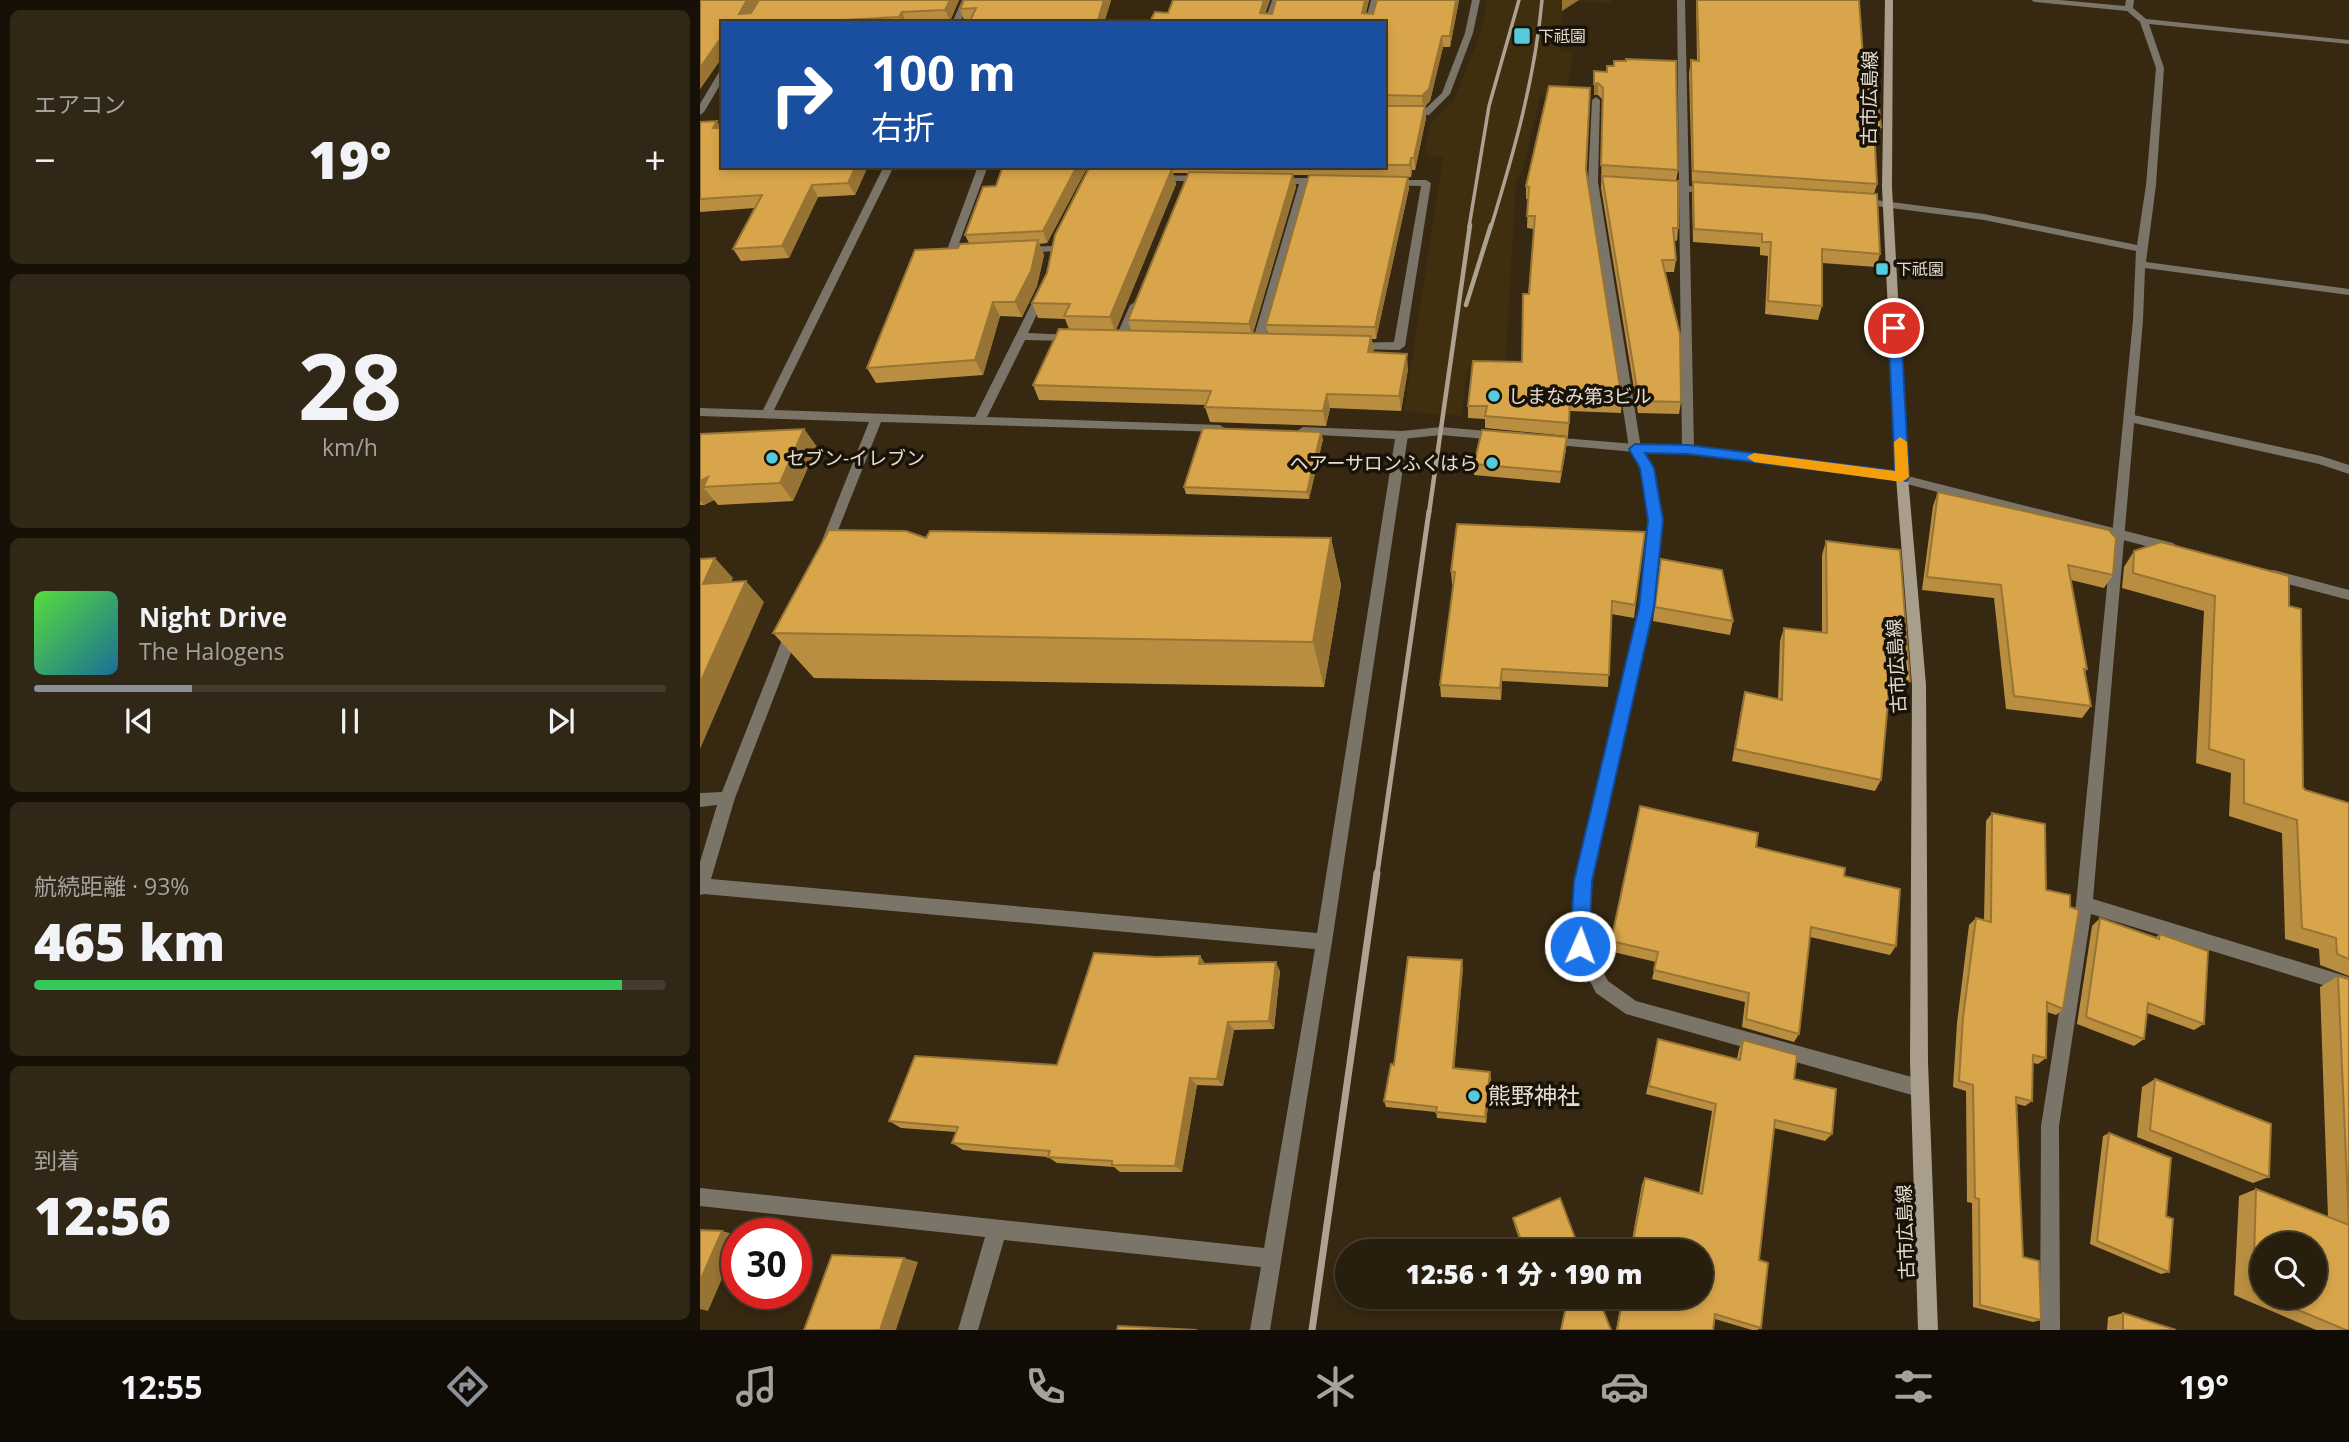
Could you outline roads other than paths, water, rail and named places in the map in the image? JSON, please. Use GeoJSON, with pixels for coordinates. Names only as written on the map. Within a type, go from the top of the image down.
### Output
{"type":"FeatureCollection","features":[{"type":"Feature","properties":{"kind":"main road","name":"古市広島線"},"geometry":{"type":"LineString","coordinates":[[1889,0],[1888,202],[1902,477],[1919,685],[1919,1088],[1928,1330]]}},
{"type":"Feature","properties":{"kind":"street"},"geometry":{"type":"LineString","coordinates":[[957,21],[966,0]]}},
{"type":"Feature","properties":{"kind":"street"},"geometry":{"type":"LineString","coordinates":[[1269,21],[1276,0]]}},
{"type":"Feature","properties":{"kind":"street"},"geometry":{"type":"LineString","coordinates":[[1370,21],[1375,0]]}},
{"type":"Feature","properties":{"kind":"street"},"geometry":{"type":"LineString","coordinates":[[1386,112],[1426,113],[1446,94],[1469,33],[1476,0]]}},
{"type":"Feature","properties":{"kind":"street"},"geometry":{"type":"LineString","coordinates":[[1681,0],[1688,449]]}},
{"type":"Feature","properties":{"kind":"street"},"geometry":{"type":"LineString","coordinates":[[2035,0],[2129,5],[2144,21],[2160,68],[2151,186],[2141,248],[2129,418],[2084,904],[2050,1126],[2050,1330]]}},
{"type":"Feature","properties":{"kind":"street"},"geometry":{"type":"LineString","coordinates":[[2144,21],[2349,42]]}},
{"type":"Feature","properties":{"kind":"street"},"geometry":{"type":"LineString","coordinates":[[700,112],[721,75]]}},
{"type":"Feature","properties":{"kind":"street"},"geometry":{"type":"LineString","coordinates":[[1596,100],[1593,181],[1635,449],[1647,468],[1655,520],[1646,607],[1583,881],[1580,946],[1602,988],[1632,1008],[1919,1088]]}},
{"type":"Feature","properties":{"kind":"street"},"geometry":{"type":"LineString","coordinates":[[766,415],[888,168]]}},
{"type":"Feature","properties":{"kind":"street"},"geometry":{"type":"LineString","coordinates":[[982,168],[953,247],[962,253],[988,252]]}},
{"type":"Feature","properties":{"kind":"street"},"geometry":{"type":"LineString","coordinates":[[1147,178],[1213,179]]}},
{"type":"Feature","properties":{"kind":"street"},"geometry":{"type":"LineString","coordinates":[[1181,191],[1186,178]]}},
{"type":"Feature","properties":{"kind":"street"},"geometry":{"type":"LineString","coordinates":[[1266,180],[1332,182]]}},
{"type":"Feature","properties":{"kind":"street"},"geometry":{"type":"LineString","coordinates":[[1258,343],[1306,181]]}},
{"type":"Feature","properties":{"kind":"street"},"geometry":{"type":"LineString","coordinates":[[1593,181],[1606,183]]}},
{"type":"Feature","properties":{"kind":"street"},"geometry":{"type":"LineString","coordinates":[[1348,345],[1399,346],[1426,183],[1373,182]]}},
{"type":"Feature","properties":{"kind":"street"},"geometry":{"type":"LineString","coordinates":[[1645,186],[1724,192]]}},
{"type":"Feature","properties":{"kind":"street"},"geometry":{"type":"LineString","coordinates":[[1847,200],[1888,202],[1984,217],[2141,248]]}},
{"type":"Feature","properties":{"kind":"street"},"geometry":{"type":"LineString","coordinates":[[1050,261],[1059,237]]}},
{"type":"Feature","properties":{"kind":"street"},"geometry":{"type":"LineString","coordinates":[[1014,250],[1053,248]]}},
{"type":"Feature","properties":{"kind":"street"},"geometry":{"type":"LineString","coordinates":[[2141,264],[2349,292]]}},
{"type":"Feature","properties":{"kind":"street"},"geometry":{"type":"LineString","coordinates":[[979,421],[1045,287]]}},
{"type":"Feature","properties":{"kind":"street"},"geometry":{"type":"LineString","coordinates":[[1121,339],[1141,290]]}},
{"type":"Feature","properties":{"kind":"street"},"geometry":{"type":"LineString","coordinates":[[1021,336],[1082,338]]}},
{"type":"Feature","properties":{"kind":"street"},"geometry":{"type":"LineString","coordinates":[[1108,339],[1135,340]]}},
{"type":"Feature","properties":{"kind":"street"},"geometry":{"type":"LineString","coordinates":[[1244,342],[1271,343]]}},
{"type":"Feature","properties":{"kind":"street"},"geometry":{"type":"LineString","coordinates":[[700,412],[1238,429]]}},
{"type":"Feature","properties":{"kind":"street"},"geometry":{"type":"LineString","coordinates":[[2129,418],[2321,460],[2349,470]]}},
{"type":"Feature","properties":{"kind":"street"},"geometry":{"type":"LineString","coordinates":[[819,565],[876,419]]}},
{"type":"Feature","properties":{"kind":"street"},"geometry":{"type":"LineString","coordinates":[[1293,431],[1402,435],[1441,431],[1510,437]]}},
{"type":"Feature","properties":{"kind":"street"},"geometry":{"type":"LineString","coordinates":[[1260,1330],[1324,942],[1402,435]]}},
{"type":"Feature","properties":{"kind":"street"},"geometry":{"type":"LineString","coordinates":[[1538,440],[1635,449],[1688,449],[1902,477],[2182,551]]}},
{"type":"Feature","properties":{"kind":"street"},"geometry":{"type":"LineString","coordinates":[[2259,571],[2349,595]]}},
{"type":"Feature","properties":{"kind":"street"},"geometry":{"type":"LineString","coordinates":[[798,616],[727,798],[700,887],[1324,942]]}},
{"type":"Feature","properties":{"kind":"street"},"geometry":{"type":"LineString","coordinates":[[700,800],[727,798]]}},
{"type":"Feature","properties":{"kind":"street"},"geometry":{"type":"LineString","coordinates":[[2084,904],[2349,985]]}},
{"type":"Feature","properties":{"kind":"street"},"geometry":{"type":"LineString","coordinates":[[700,1197],[1272,1259]]}},
{"type":"Feature","properties":{"kind":"street"},"geometry":{"type":"LineString","coordinates":[[968,1330],[997,1229]]}},
{"type":"Feature","properties":{"kind":"railway"},"geometry":{"type":"LineString","coordinates":[[1469,227],[1489,106],[1519,0]]}},
{"type":"Feature","properties":{"kind":"railway"},"geometry":{"type":"LineString","coordinates":[[1491,227],[1523,115],[1542,0]]}},
{"type":"Feature","properties":{"kind":"railway"},"geometry":{"type":"LineString","coordinates":[[1429,513],[1470,225]]}},
{"type":"Feature","properties":{"kind":"railway"},"geometry":{"type":"LineString","coordinates":[[1466,305],[1491,225]]}},
{"type":"Feature","properties":{"kind":"railway"},"geometry":{"type":"LineString","coordinates":[[1377,874],[1429,511]]}},
{"type":"Feature","properties":{"kind":"railway"},"geometry":{"type":"LineString","coordinates":[[1312,1330],[1377,873]]}},
{"type":"Feature","properties":{"kind":"place","name":"下祗園"},"geometry":{"type":"Point","coordinates":[1522,36]}},
{"type":"Feature","properties":{"kind":"place","name":"下祇園"},"geometry":{"type":"Point","coordinates":[1882,269]}},
{"type":"Feature","properties":{"kind":"place","name":"しまなみ第3ビル"},"geometry":{"type":"Point","coordinates":[1494,396]}},
{"type":"Feature","properties":{"kind":"place","name":"セブン-イレブン"},"geometry":{"type":"Point","coordinates":[772,458]}},
{"type":"Feature","properties":{"kind":"place","name":"ヘアーサロンふくはら"},"geometry":{"type":"Point","coordinates":[1492,463]}},
{"type":"Feature","properties":{"kind":"place","name":"熊野神社"},"geometry":{"type":"Point","coordinates":[1474,1096]}}]}
